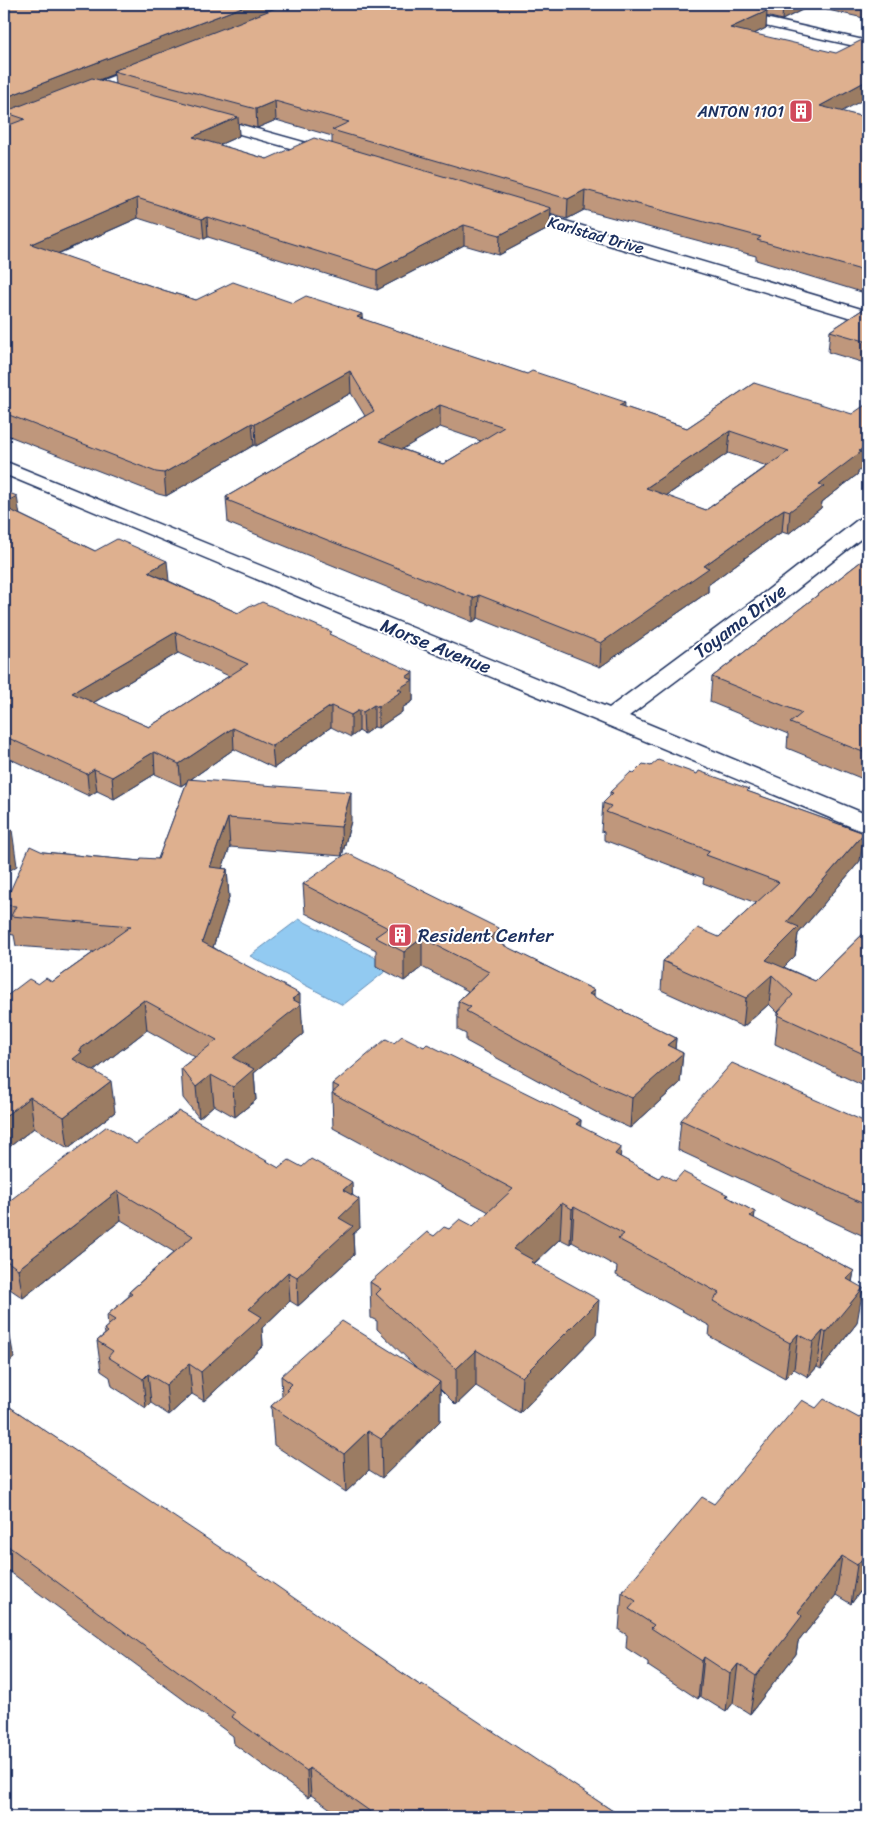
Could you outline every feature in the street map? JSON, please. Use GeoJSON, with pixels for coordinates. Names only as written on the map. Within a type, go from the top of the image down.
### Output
{"type":"FeatureCollection","features":[{"type":"Feature","properties":{"kind":"street"},"geometry":{"type":"LineString","coordinates":[[685,4],[868,45]]}},
{"type":"Feature","properties":{"kind":"street"},"geometry":{"type":"LineString","coordinates":[[744,4],[868,32]]}},
{"type":"Feature","properties":{"kind":"street"},"geometry":{"type":"LineString","coordinates":[[4,124],[158,64]]}},
{"type":"Feature","properties":{"kind":"street"},"geometry":{"type":"LineString","coordinates":[[93,89],[122,97]]}},
{"type":"Feature","properties":{"kind":"street"},"geometry":{"type":"LineString","coordinates":[[186,115],[344,159]]}},
{"type":"Feature","properties":{"kind":"street","name":"Karlstad Drive"},"geometry":{"type":"LineString","coordinates":[[501,207],[868,316]]}},
{"type":"Feature","properties":{"kind":"street","name":"Morse Avenue"},"geometry":{"type":"LineString","coordinates":[[4,468],[868,824]]}},
{"type":"Feature","properties":{"kind":"street","name":"Toyama Drive"},"geometry":{"type":"LineString","coordinates":[[611,718],[768,601],[868,523]]}},
{"type":"Feature","properties":{"kind":"water"},"geometry":{"type":"Polygon","coordinates":[[[299,919],[392,966],[343,1005],[250,956],[299,919]]]}},
{"type":"Feature","properties":{"kind":"building"},"geometry":{"type":"Polygon","coordinates":[[[4,4],[250,4],[4,98],[4,4]]]}},
{"type":"Feature","properties":{"kind":"building"},"geometry":{"type":"Polygon","coordinates":[[[286,4],[736,4],[767,11],[730,28],[836,53],[868,37],[868,80],[820,106],[868,118],[868,272],[757,240],[761,237],[585,190],[568,199],[332,130],[349,122],[275,101],[256,109],[113,71],[286,4]]]}},
{"type":"Feature","properties":{"kind":"building"},"geometry":{"type":"Polygon","coordinates":[[[92,78],[238,117],[193,137],[267,159],[314,138],[551,208],[500,235],[464,225],[377,270],[207,217],[202,219],[137,198],[31,244],[196,300],[233,282],[293,303],[306,296],[362,314],[357,317],[527,374],[532,371],[625,402],[619,405],[687,428],[754,383],[852,414],[868,403],[868,444],[859,451],[861,452],[819,484],[824,486],[790,511],[784,509],[775,515],[704,566],[709,568],[601,643],[479,595],[473,598],[227,500],[230,499],[226,497],[374,411],[350,371],[255,424],[252,423],[164,473],[156,472],[4,413],[4,127],[25,119],[4,112],[92,78]],[[440,405],[379,441],[443,464],[504,427],[440,405]],[[730,431],[646,488],[706,510],[789,451],[730,431]]]}},
{"type":"Feature","properties":{"kind":"building"},"geometry":{"type":"Polygon","coordinates":[[[868,306],[868,342],[830,331],[868,306]]]}},
{"type":"Feature","properties":{"kind":"building"},"geometry":{"type":"Polygon","coordinates":[[[4,491],[17,496],[4,503],[4,491]]]}},
{"type":"Feature","properties":{"kind":"building"},"geometry":{"type":"Polygon","coordinates":[[[4,507],[95,551],[117,539],[167,561],[148,572],[238,613],[251,605],[254,606],[262,602],[332,632],[329,634],[413,672],[406,677],[413,680],[398,689],[402,691],[378,707],[374,705],[363,712],[359,710],[351,715],[331,706],[272,746],[233,728],[179,764],[154,752],[112,777],[94,769],[87,774],[4,736],[4,507]],[[176,632],[72,693],[149,727],[248,664],[176,632]]]}},
{"type":"Feature","properties":{"kind":"building"},"geometry":{"type":"Polygon","coordinates":[[[868,556],[868,754],[790,723],[802,713],[712,677],[868,556]]]}},
{"type":"Feature","properties":{"kind":"building"},"geometry":{"type":"Polygon","coordinates":[[[658,760],[697,774],[699,771],[749,789],[747,791],[864,833],[787,922],[799,927],[766,960],[815,981],[868,929],[868,1056],[778,1015],[780,1013],[778,1012],[793,995],[772,975],[746,998],[663,961],[698,928],[719,937],[779,882],[706,855],[710,851],[606,812],[611,806],[603,803],[613,793],[610,792],[631,772],[634,773],[643,764],[651,766],[658,760]]]}},
{"type":"Feature","properties":{"kind":"building"},"geometry":{"type":"Polygon","coordinates":[[[188,779],[351,792],[341,827],[228,818],[210,867],[227,869],[202,942],[300,994],[292,999],[301,1004],[233,1058],[254,1069],[233,1087],[211,1075],[196,1087],[181,1068],[217,1040],[144,1000],[79,1050],[82,1052],[73,1059],[111,1081],[64,1117],[30,1097],[4,1117],[4,998],[29,979],[38,984],[46,978],[52,982],[131,926],[11,916],[16,906],[4,905],[30,846],[43,852],[140,861],[141,858],[158,859],[188,779]]]}},
{"type":"Feature","properties":{"kind":"building"},"geometry":{"type":"Polygon","coordinates":[[[4,826],[12,830],[4,835],[4,826]]]}},
{"type":"Feature","properties":{"kind":"building"},"geometry":{"type":"Polygon","coordinates":[[[347,853],[500,929],[489,938],[594,990],[589,994],[676,1038],[667,1045],[683,1053],[632,1098],[602,1085],[466,1011],[471,1007],[458,1001],[489,972],[422,938],[404,952],[375,937],[388,928],[303,884],[347,853]]]}},
{"type":"Feature","properties":{"kind":"building"},"geometry":{"type":"Polygon","coordinates":[[[402,1036],[424,1047],[427,1044],[581,1120],[576,1124],[621,1147],[615,1154],[659,1178],[662,1174],[675,1181],[683,1172],[728,1195],[726,1196],[755,1212],[750,1216],[854,1271],[847,1279],[863,1288],[826,1333],[823,1331],[813,1342],[798,1334],[790,1343],[713,1301],[719,1293],[618,1239],[624,1234],[574,1207],[572,1209],[562,1203],[513,1249],[533,1260],[531,1262],[599,1300],[522,1377],[476,1350],[456,1369],[376,1294],[381,1289],[370,1282],[427,1232],[434,1236],[444,1227],[449,1229],[460,1219],[473,1226],[513,1189],[332,1093],[339,1087],[333,1084],[386,1039],[394,1043],[402,1036]]]}},
{"type":"Feature","properties":{"kind":"building"},"geometry":{"type":"Polygon","coordinates":[[[732,1063],[868,1123],[868,1206],[681,1120],[732,1063]]]}},
{"type":"Feature","properties":{"kind":"building"},"geometry":{"type":"Polygon","coordinates":[[[179,1111],[279,1168],[289,1160],[302,1167],[311,1159],[352,1182],[343,1190],[359,1199],[339,1218],[353,1226],[297,1277],[288,1272],[249,1309],[262,1317],[201,1372],[189,1364],[166,1385],[148,1374],[143,1379],[108,1357],[113,1351],[97,1341],[108,1332],[104,1329],[115,1320],[107,1315],[132,1294],[129,1292],[193,1236],[118,1191],[18,1269],[4,1259],[4,1205],[107,1126],[136,1144],[179,1111]]]}},
{"type":"Feature","properties":{"kind":"building"},"geometry":{"type":"Polygon","coordinates":[[[342,1321],[440,1382],[381,1439],[368,1431],[344,1454],[271,1406],[288,1391],[286,1390],[292,1384],[281,1376],[342,1321]]]}},
{"type":"Feature","properties":{"kind":"building"},"geometry":{"type":"Polygon","coordinates":[[[4,1327],[9,1331],[4,1335],[4,1327]]]}},
{"type":"Feature","properties":{"kind":"building"},"geometry":{"type":"Polygon","coordinates":[[[824,1399],[859,1418],[863,1415],[868,1418],[868,1551],[857,1565],[842,1556],[798,1612],[802,1616],[756,1676],[738,1664],[730,1674],[704,1657],[702,1661],[651,1628],[654,1625],[629,1609],[636,1601],[622,1592],[702,1497],[714,1504],[802,1400],[816,1408],[824,1399]]]}},
{"type":"Feature","properties":{"kind":"building"},"geometry":{"type":"Polygon","coordinates":[[[4,1403],[255,1571],[421,1686],[422,1684],[622,1817],[378,1817],[309,1768],[307,1771],[232,1717],[235,1713],[4,1543],[4,1403]]]}},
{"type":"Feature","properties":{"kind":"place","name":"ANTON 1101"},"geometry":{"type":"Point","coordinates":[801,111]}},
{"type":"Feature","properties":{"kind":"place","name":"Resident Center"},"geometry":{"type":"Point","coordinates":[400,935]}}]}
